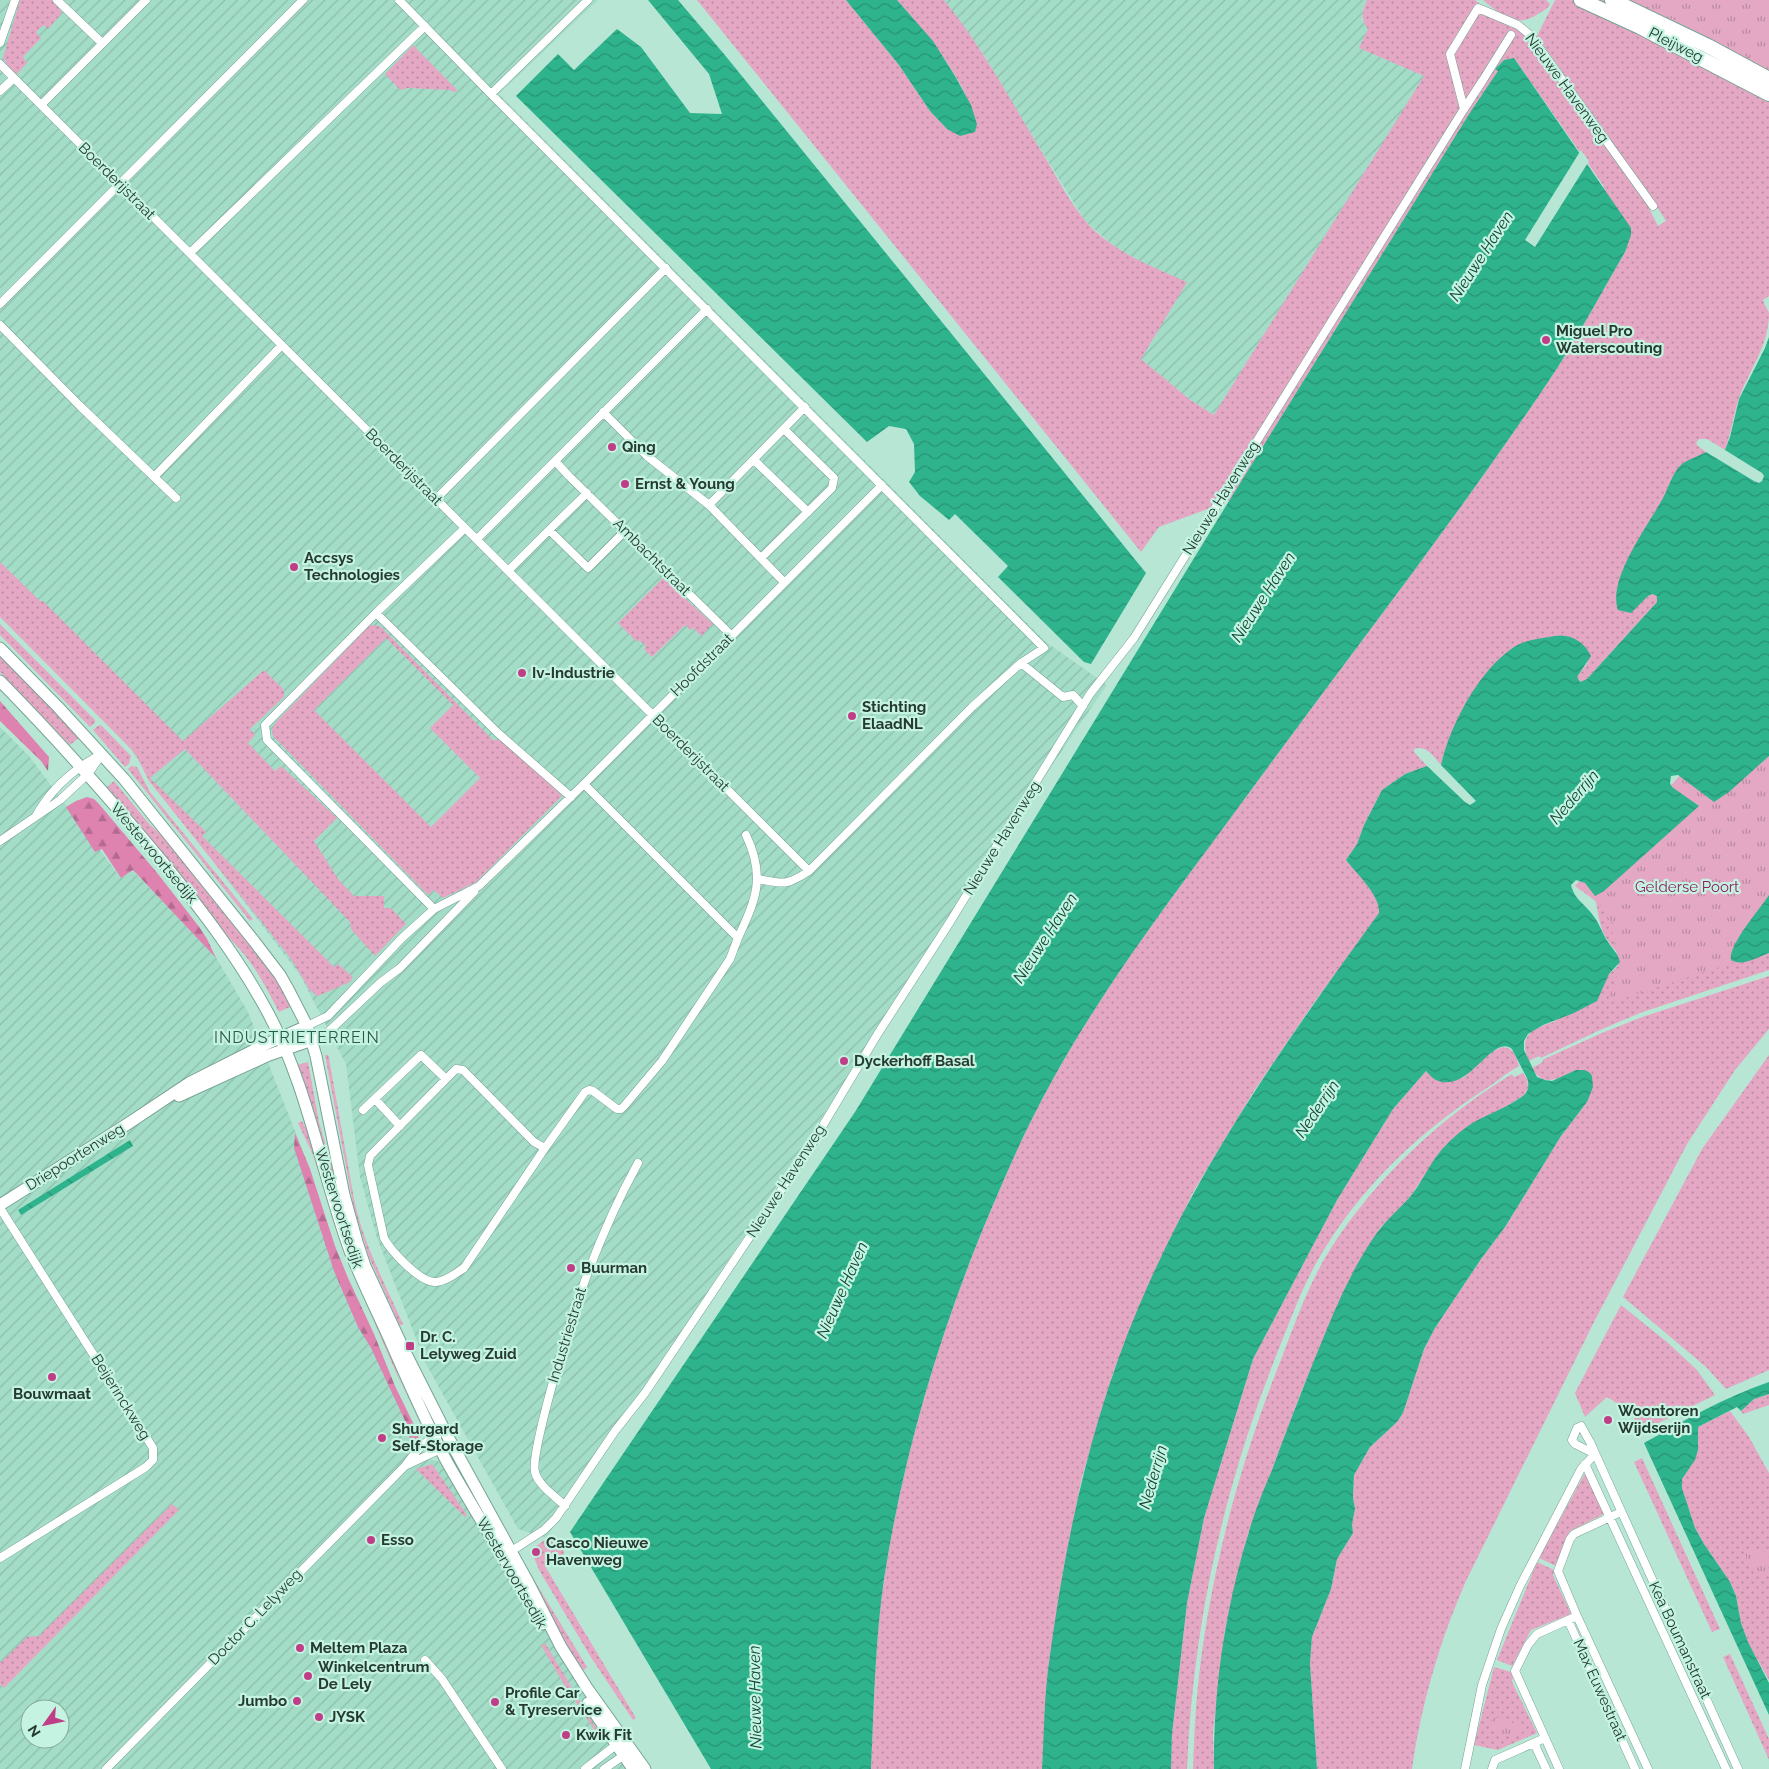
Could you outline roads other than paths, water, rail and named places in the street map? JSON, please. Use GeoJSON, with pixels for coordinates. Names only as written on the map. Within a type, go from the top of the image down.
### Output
{"type":"FeatureCollection","features":[{"type":"Feature","properties":{"kind":"highway","name":"Pleijweg"},"geometry":{"type":"LineString","coordinates":[[1581,0],[1640,27],[1769,94]]}},
{"type":"Feature","properties":{"kind":"highway","name":"Pleijweg"},"geometry":{"type":"LineString","coordinates":[[1612,0],[1708,46],[1769,79]]}},
{"type":"Feature","properties":{"kind":"main road","name":"Westervoortsedijk"},"geometry":{"type":"LineString","coordinates":[[0,648],[58,706],[131,787],[271,964],[288,989],[312,1040],[344,1195],[356,1242],[404,1350],[448,1437],[561,1647],[587,1688],[633,1769]]}},
{"type":"Feature","properties":{"kind":"main road","name":"Westervoortsedijk"},"geometry":{"type":"LineString","coordinates":[[0,681],[84,770],[199,908],[241,967],[286,1048],[350,1250],[435,1437],[441,1449],[510,1552]]}},
{"type":"Feature","properties":{"kind":"main road","name":"Driepoortenweg"},"geometry":{"type":"LineString","coordinates":[[0,1207],[189,1082],[280,1037],[307,1026]]}},
{"type":"Feature","properties":{"kind":"main road","name":"Driepoortenweg"},"geometry":{"type":"LineString","coordinates":[[150,1109],[286,1048],[312,1040]]}},
{"type":"Feature","properties":{"kind":"main road","name":"Westervoortsedijk"},"geometry":{"type":"LineString","coordinates":[[622,1749],[645,1769]]}},
{"type":"Feature","properties":{"kind":"street"},"geometry":{"type":"LineString","coordinates":[[0,43],[15,0]]}},
{"type":"Feature","properties":{"kind":"street"},"geometry":{"type":"LineString","coordinates":[[41,104],[146,0]]}},
{"type":"Feature","properties":{"kind":"street"},"geometry":{"type":"LineString","coordinates":[[0,304],[303,0]]}},
{"type":"Feature","properties":{"kind":"street"},"geometry":{"type":"LineString","coordinates":[[399,0],[1044,648],[1021,663],[972,707],[809,870],[792,882],[783,884],[758,879]]}},
{"type":"Feature","properties":{"kind":"street"},"geometry":{"type":"LineString","coordinates":[[491,94],[588,0]]}},
{"type":"Feature","properties":{"kind":"street"},"geometry":{"type":"LineString","coordinates":[[62,2],[102,43]]}},
{"type":"Feature","properties":{"kind":"street","name":"Nieuwe Havenweg"},"geometry":{"type":"LineString","coordinates":[[1464,109],[1450,54],[1478,8],[1518,25],[1530,35],[1653,206]]}},
{"type":"Feature","properties":{"kind":"street"},"geometry":{"type":"LineString","coordinates":[[190,254],[425,26]]}},
{"type":"Feature","properties":{"kind":"street","name":"Nieuwe Havenweg"},"geometry":{"type":"LineString","coordinates":[[510,1552],[551,1524],[565,1506],[615,1431],[645,1393],[810,1147],[877,1035],[950,922],[1083,706],[1104,675],[1134,638],[1511,36]]}},
{"type":"Feature","properties":{"kind":"street","name":"Boerderijstraat"},"geometry":{"type":"LineString","coordinates":[[0,64],[809,870]]}},
{"type":"Feature","properties":{"kind":"street"},"geometry":{"type":"LineString","coordinates":[[0,91],[14,78]]}},
{"type":"Feature","properties":{"kind":"street"},"geometry":{"type":"LineString","coordinates":[[436,499],[666,268]]}},
{"type":"Feature","properties":{"kind":"street"},"geometry":{"type":"LineString","coordinates":[[477,539],[707,309]]}},
{"type":"Feature","properties":{"kind":"street"},"geometry":{"type":"LineString","coordinates":[[0,325],[80,406],[176,498]]}},
{"type":"Feature","properties":{"kind":"street"},"geometry":{"type":"LineString","coordinates":[[154,476],[282,345]]}},
{"type":"Feature","properties":{"kind":"street"},"geometry":{"type":"LineString","coordinates":[[709,505],[785,430],[805,407]]}},
{"type":"Feature","properties":{"kind":"street"},"geometry":{"type":"LineString","coordinates":[[603,412],[647,456],[709,505],[784,582]]}},
{"type":"Feature","properties":{"kind":"street"},"geometry":{"type":"LineString","coordinates":[[762,558],[832,488],[834,478],[785,430]]}},
{"type":"Feature","properties":{"kind":"street"},"geometry":{"type":"LineString","coordinates":[[754,460],[808,512]]}},
{"type":"Feature","properties":{"kind":"street","name":"Ambachtstraat"},"geometry":{"type":"LineString","coordinates":[[555,461],[732,636]]}},
{"type":"Feature","properties":{"kind":"street","name":"Hoofdstraat"},"geometry":{"type":"LineString","coordinates":[[380,983],[408,960],[479,886],[571,797],[882,485]]}},
{"type":"Feature","properties":{"kind":"street"},"geometry":{"type":"LineString","coordinates":[[508,571],[587,493]]}},
{"type":"Feature","properties":{"kind":"street"},"geometry":{"type":"LineString","coordinates":[[434,909],[267,740],[266,725],[376,614],[466,528]]}},
{"type":"Feature","properties":{"kind":"street"},"geometry":{"type":"LineString","coordinates":[[549,530],[588,568],[625,531]]}},
{"type":"Feature","properties":{"kind":"street"},"geometry":{"type":"LineString","coordinates":[[376,614],[498,733],[571,797]]}},
{"type":"Feature","properties":{"kind":"street"},"geometry":{"type":"LineString","coordinates":[[1021,663],[1062,697],[1073,695],[1083,706]]}},
{"type":"Feature","properties":{"kind":"street"},"geometry":{"type":"LineString","coordinates":[[0,841],[20,829],[36,816],[47,811],[84,770],[102,754]]}},
{"type":"Feature","properties":{"kind":"street"},"geometry":{"type":"LineString","coordinates":[[36,816],[50,794],[68,778],[84,770]]}},
{"type":"Feature","properties":{"kind":"street"},"geometry":{"type":"LineString","coordinates":[[584,784],[738,938]]}},
{"type":"Feature","properties":{"kind":"street"},"geometry":{"type":"LineString","coordinates":[[545,1148],[534,1142],[462,1070],[456,1069],[370,1156],[368,1164],[384,1238],[390,1249],[425,1279],[436,1282],[451,1277],[464,1268],[583,1095],[589,1090],[617,1109],[621,1109],[625,1105],[662,1061],[730,959],[754,904],[758,879],[753,849],[746,835]]}},
{"type":"Feature","properties":{"kind":"street","name":"Hoofdstraat"},"geometry":{"type":"LineString","coordinates":[[370,973],[434,909],[479,886]]}},
{"type":"Feature","properties":{"kind":"street"},"geometry":{"type":"LineString","coordinates":[[307,1026],[328,1016],[370,973],[380,983],[326,1034],[312,1040]]}},
{"type":"Feature","properties":{"kind":"street"},"geometry":{"type":"LineString","coordinates":[[363,1110],[421,1055],[446,1079]]}},
{"type":"Feature","properties":{"kind":"street"},"geometry":{"type":"LineString","coordinates":[[375,1098],[400,1126]]}},
{"type":"Feature","properties":{"kind":"street","name":"Industriestraat"},"geometry":{"type":"LineString","coordinates":[[565,1506],[538,1480],[534,1470],[542,1423],[561,1348],[587,1273],[625,1187],[638,1163]]}},
{"type":"Feature","properties":{"kind":"street","name":"Beijerinckweg"},"geometry":{"type":"LineString","coordinates":[[0,1207],[153,1448],[152,1460],[146,1466],[0,1558]]}},
{"type":"Feature","properties":{"kind":"street"},"geometry":{"type":"LineString","coordinates":[[435,1437],[448,1437]]}},
{"type":"Feature","properties":{"kind":"street","name":"Doctor C. Lelyweg"},"geometry":{"type":"LineString","coordinates":[[106,1769],[405,1466],[411,1457],[426,1442],[435,1437]]}},
{"type":"Feature","properties":{"kind":"street"},"geometry":{"type":"LineString","coordinates":[[441,1449],[448,1437]]}},
{"type":"Feature","properties":{"kind":"street","name":"Doctor C. Lelyweg"},"geometry":{"type":"LineString","coordinates":[[405,1466],[441,1449]]}},
{"type":"Feature","properties":{"kind":"street","name":"Kea Boumanstraat"},"geometry":{"type":"LineString","coordinates":[[1726,1769],[1586,1464],[1595,1454],[1738,1769]]}},
{"type":"Feature","properties":{"kind":"street"},"geometry":{"type":"LineString","coordinates":[[1465,1769],[1482,1685],[1501,1629],[1520,1586],[1581,1469],[1586,1464]]}},
{"type":"Feature","properties":{"kind":"street"},"geometry":{"type":"LineString","coordinates":[[1610,1517],[1621,1512]]}},
{"type":"Feature","properties":{"kind":"street","name":"Max Euwestraat"},"geometry":{"type":"LineString","coordinates":[[1610,1517],[1574,1534],[1570,1539],[1558,1571],[1648,1769]]}},
{"type":"Feature","properties":{"kind":"street","name":"Max Euwestraat"},"geometry":{"type":"LineString","coordinates":[[1577,1616],[1568,1620],[1635,1769]]}},
{"type":"Feature","properties":{"kind":"street"},"geometry":{"type":"LineString","coordinates":[[1559,1769],[1515,1671],[1528,1645],[1537,1634],[1568,1620]]}},
{"type":"Feature","properties":{"kind":"street"},"geometry":{"type":"LineString","coordinates":[[425,1660],[442,1679],[502,1769]]}},
{"type":"Feature","properties":{"kind":"street"},"geometry":{"type":"LineString","coordinates":[[1492,1769],[1495,1760],[1545,1738]]}},
{"type":"Feature","properties":{"kind":"street"},"geometry":{"type":"LineString","coordinates":[[1534,1742],[1546,1769]]}},
{"type":"Feature","properties":{"kind":"street"},"geometry":{"type":"LineString","coordinates":[[584,1769],[622,1749]]}},
{"type":"Feature","properties":{"kind":"street"},"geometry":{"type":"LineString","coordinates":[[604,1769],[622,1749]]}},
{"type":"Feature","properties":{"kind":"water"},"geometry":{"type":"Polygon","coordinates":[[[648,0],[678,0],[1146,573],[1091,664],[1084,662],[998,577],[1008,566],[955,514],[949,520],[920,496],[909,482],[915,472],[914,444],[906,429],[889,426],[867,442],[516,96],[558,54],[574,70],[617,29],[641,47],[690,113],[722,114],[709,74],[648,0]]]}},
{"type":"Feature","properties":{"kind":"water"},"geometry":{"type":"Polygon","coordinates":[[[846,0],[897,0],[933,41],[955,76],[971,105],[977,124],[975,132],[960,136],[947,129],[930,111],[899,65],[846,0]]]}},
{"type":"Feature","properties":{"kind":"water","name":"Nieuwe Haven"},"geometry":{"type":"Polygon","coordinates":[[[1514,58],[1631,228],[1631,235],[1625,252],[1570,348],[1514,431],[1441,534],[1123,966],[1075,1041],[1029,1126],[993,1205],[957,1296],[927,1388],[902,1483],[892,1531],[881,1602],[875,1674],[871,1769],[711,1769],[570,1532],[855,1112],[1229,501],[1471,111],[1498,71],[1495,69],[1504,60],[1514,58]]]}},
{"type":"Feature","properties":{"kind":"water","name":"Nederrijn"},"geometry":{"type":"Polygon","coordinates":[[[1769,337],[1769,756],[1729,792],[1714,802],[1678,775],[1671,776],[1670,783],[1672,787],[1699,806],[1604,891],[1595,896],[1585,883],[1576,880],[1571,885],[1577,898],[1597,920],[1620,962],[1609,974],[1597,1001],[1574,1013],[1543,1025],[1528,1034],[1524,1041],[1524,1050],[1537,1077],[1552,1081],[1576,1070],[1585,1070],[1592,1076],[1593,1087],[1587,1102],[1561,1136],[1505,1227],[1435,1328],[1424,1349],[1403,1413],[1397,1422],[1370,1447],[1354,1475],[1353,1497],[1355,1509],[1352,1524],[1353,1533],[1337,1559],[1331,1589],[1312,1637],[1310,1663],[1317,1769],[1214,1769],[1218,1680],[1227,1621],[1240,1563],[1256,1510],[1307,1378],[1336,1308],[1362,1256],[1380,1229],[1412,1194],[1435,1158],[1450,1141],[1469,1125],[1512,1103],[1527,1091],[1527,1078],[1512,1049],[1504,1046],[1496,1049],[1469,1073],[1459,1079],[1448,1082],[1436,1080],[1426,1071],[1393,1109],[1337,1200],[1253,1359],[1204,1518],[1187,1603],[1172,1734],[1171,1769],[1042,1769],[1047,1682],[1054,1623],[1081,1485],[1106,1394],[1139,1306],[1189,1202],[1248,1102],[1279,1054],[1379,913],[1379,906],[1372,892],[1346,860],[1357,844],[1364,825],[1382,790],[1405,774],[1427,766],[1465,802],[1470,805],[1476,801],[1441,765],[1445,749],[1459,716],[1478,684],[1501,657],[1514,647],[1528,641],[1561,635],[1571,637],[1581,643],[1591,656],[1577,677],[1580,682],[1587,679],[1657,602],[1657,596],[1652,594],[1631,613],[1618,610],[1616,597],[1618,583],[1623,568],[1639,538],[1663,498],[1673,476],[1682,464],[1706,452],[1754,481],[1759,483],[1762,481],[1764,476],[1762,473],[1725,450],[1739,399],[1769,337]]]}},
{"type":"Feature","properties":{"kind":"water"},"geometry":{"type":"Polygon","coordinates":[[[1769,895],[1769,953],[1745,962],[1731,960],[1734,945],[1769,895]]]}},
{"type":"Feature","properties":{"kind":"water"},"geometry":{"type":"Polygon","coordinates":[[[130,1140],[133,1146],[21,1215],[18,1210],[130,1140]]]}},
{"type":"Feature","properties":{"kind":"water"},"geometry":{"type":"Polygon","coordinates":[[[1769,1382],[1769,1394],[1754,1399],[1741,1411],[1737,1407],[1698,1427],[1698,1450],[1695,1460],[1682,1479],[1682,1488],[1695,1528],[1730,1582],[1736,1596],[1741,1623],[1748,1642],[1769,1683],[1769,1715],[1644,1443],[1721,1402],[1769,1382]]]}},
{"type":"Feature","properties":{"kind":"place","name":"Miguel Pro Waterscouting"},"geometry":{"type":"Point","coordinates":[1546,340]}},
{"type":"Feature","properties":{"kind":"place","name":"Qing"},"geometry":{"type":"Point","coordinates":[612,447]}},
{"type":"Feature","properties":{"kind":"place","name":"Ernst & Young"},"geometry":{"type":"Point","coordinates":[625,484]}},
{"type":"Feature","properties":{"kind":"place","name":"Accsys Technologies"},"geometry":{"type":"Point","coordinates":[294,567]}},
{"type":"Feature","properties":{"kind":"place","name":"Iv-Industrie"},"geometry":{"type":"Point","coordinates":[522,673]}},
{"type":"Feature","properties":{"kind":"place","name":"Stichting ElaadNL"},"geometry":{"type":"Point","coordinates":[852,716]}},
{"type":"Feature","properties":{"kind":"place","name":"Dyckerhoff Basal"},"geometry":{"type":"Point","coordinates":[844,1061]}},
{"type":"Feature","properties":{"kind":"place","name":"Buurman"},"geometry":{"type":"Point","coordinates":[571,1268]}},
{"type":"Feature","properties":{"kind":"place","name":"Dr. C. Lelyweg Zuid"},"geometry":{"type":"Point","coordinates":[410,1346]}},
{"type":"Feature","properties":{"kind":"place","name":"Bouwmaat"},"geometry":{"type":"Point","coordinates":[52,1377]}},
{"type":"Feature","properties":{"kind":"place","name":"Woontoren Wijdserijn"},"geometry":{"type":"Point","coordinates":[1608,1420]}},
{"type":"Feature","properties":{"kind":"place","name":"Shurgard Self-Storage"},"geometry":{"type":"Point","coordinates":[382,1438]}},
{"type":"Feature","properties":{"kind":"place","name":"Esso"},"geometry":{"type":"Point","coordinates":[371,1540]}},
{"type":"Feature","properties":{"kind":"place","name":"Casco Nieuwe Havenweg"},"geometry":{"type":"Point","coordinates":[536,1552]}},
{"type":"Feature","properties":{"kind":"place","name":"Meltem Plaza"},"geometry":{"type":"Point","coordinates":[300,1648]}},
{"type":"Feature","properties":{"kind":"place","name":"Winkelcentrum De Lely"},"geometry":{"type":"Point","coordinates":[308,1676]}},
{"type":"Feature","properties":{"kind":"place","name":"Jumbo"},"geometry":{"type":"Point","coordinates":[297,1701]}},
{"type":"Feature","properties":{"kind":"place","name":"Profile Car & Tyreservice"},"geometry":{"type":"Point","coordinates":[495,1702]}},
{"type":"Feature","properties":{"kind":"place","name":"JYSK"},"geometry":{"type":"Point","coordinates":[319,1717]}},
{"type":"Feature","properties":{"kind":"place","name":"Kwik Fit"},"geometry":{"type":"Point","coordinates":[566,1735]}},
{"type":"Feature","properties":{"kind":"district","name":"INDUSTRIETERREIN"},"geometry":{"type":"Point","coordinates":[297,1037]}},
{"type":"Feature","properties":{"kind":"park label","name":"Gelderse Poort"},"geometry":{"type":"Point","coordinates":[1687,887]}}]}
